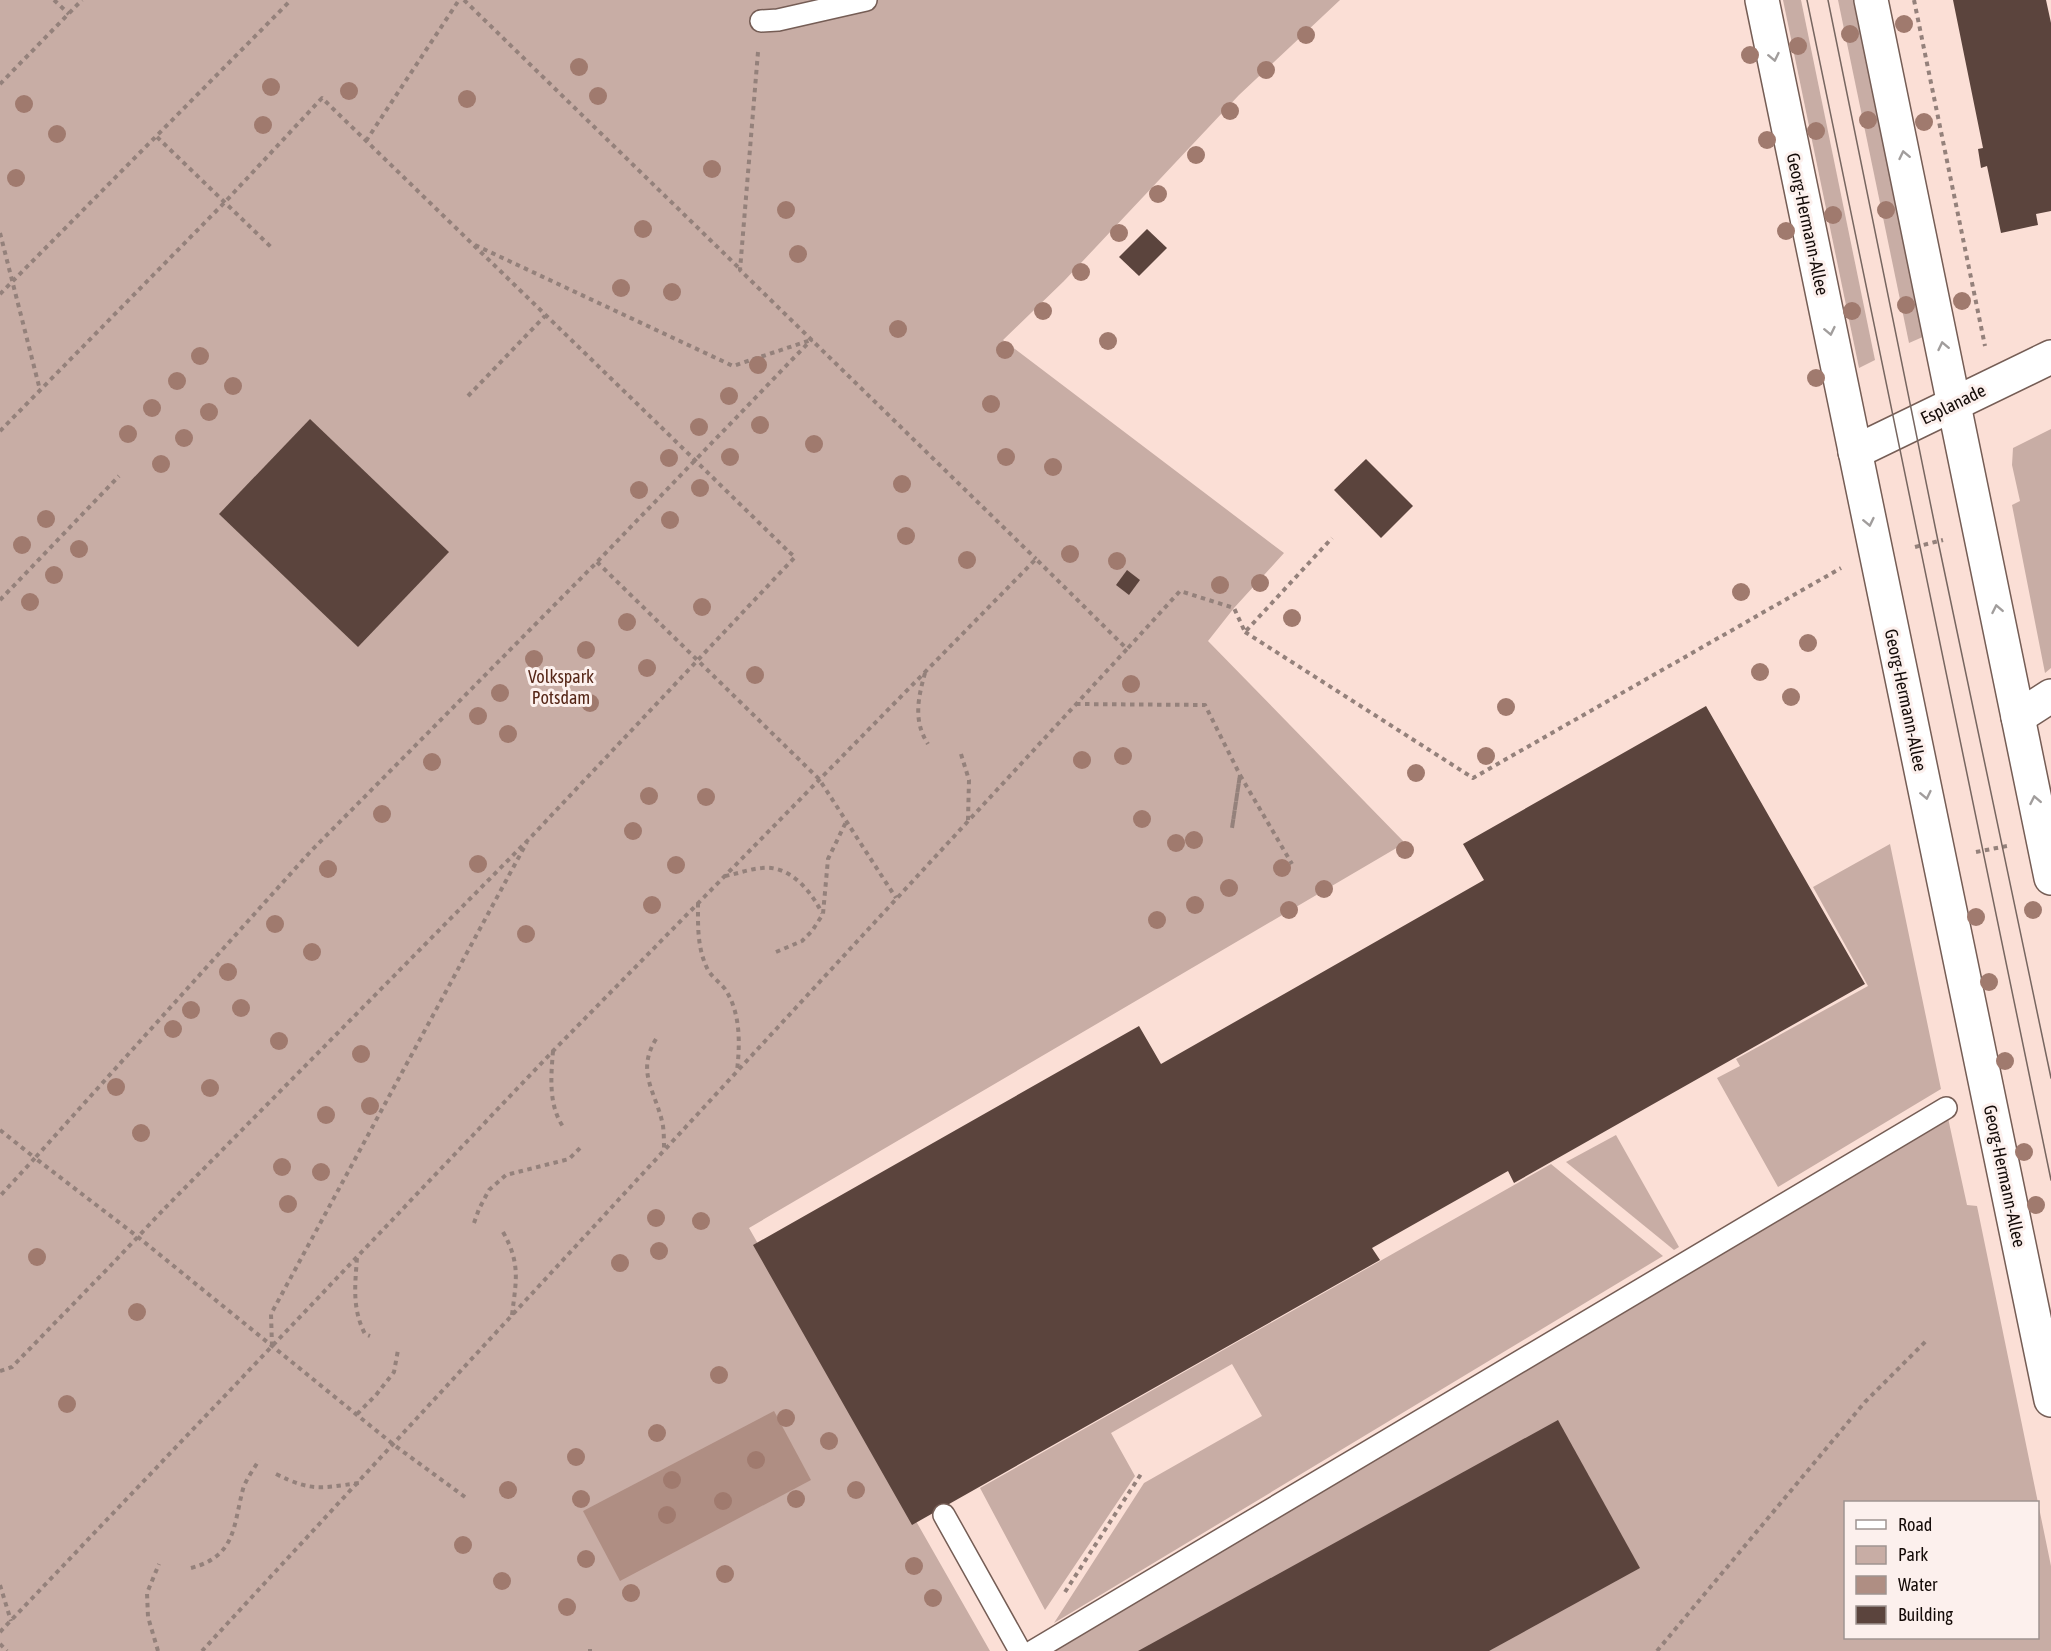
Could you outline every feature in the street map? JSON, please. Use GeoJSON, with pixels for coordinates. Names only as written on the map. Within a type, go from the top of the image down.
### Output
{"type":"FeatureCollection","features":[{"type":"Feature","properties":{"kind":"street","name":"Georg-Hermann-Allee"},"geometry":{"type":"LineString","coordinates":[[1762,0],[2051,1400]]}},
{"type":"Feature","properties":{"kind":"street"},"geometry":{"type":"LineString","coordinates":[[1871,0],[2051,878]]}},
{"type":"Feature","properties":{"kind":"street","name":"Esplanade"},"geometry":{"type":"LineString","coordinates":[[1855,452],[2051,357]]}},
{"type":"Feature","properties":{"kind":"street"},"geometry":{"type":"LineString","coordinates":[[2018,717],[2051,696]]}},
{"type":"Feature","properties":{"kind":"lane"},"geometry":{"type":"LineString","coordinates":[[761,21],[778,20],[866,0]]}},
{"type":"Feature","properties":{"kind":"lane"},"geometry":{"type":"LineString","coordinates":[[1033,1651],[1946,1108]]}},
{"type":"Feature","properties":{"kind":"lane"},"geometry":{"type":"LineString","coordinates":[[944,1515],[1020,1651]]}},
{"type":"Feature","properties":{"kind":"path"},"geometry":{"type":"LineString","coordinates":[[54,0],[69,14]]}},
{"type":"Feature","properties":{"kind":"path"},"geometry":{"type":"LineString","coordinates":[[0,84],[82,0]]}},
{"type":"Feature","properties":{"kind":"path"},"geometry":{"type":"LineString","coordinates":[[0,294],[291,0]]}},
{"type":"Feature","properties":{"kind":"path"},"geometry":{"type":"LineString","coordinates":[[366,141],[459,0]]}},
{"type":"Feature","properties":{"kind":"path"},"geometry":{"type":"LineString","coordinates":[[465,0],[1128,649]]}},
{"type":"Feature","properties":{"kind":"path"},"geometry":{"type":"LineString","coordinates":[[1914,0],[1994,385]]}},
{"type":"Feature","properties":{"kind":"path"},"geometry":{"type":"LineString","coordinates":[[740,270],[761,21]]}},
{"type":"Feature","properties":{"kind":"path"},"geometry":{"type":"LineString","coordinates":[[0,431],[225,202],[322,98],[795,557],[530,838],[165,1208],[12,1367],[0,1371]]}},
{"type":"Feature","properties":{"kind":"path"},"geometry":{"type":"LineString","coordinates":[[157,136],[272,248]]}},
{"type":"Feature","properties":{"kind":"path"},"geometry":{"type":"LineString","coordinates":[[0,233],[40,390]]}},
{"type":"Feature","properties":{"kind":"path"},"geometry":{"type":"LineString","coordinates":[[471,243],[733,366],[812,339]]}},
{"type":"Feature","properties":{"kind":"path"},"geometry":{"type":"LineString","coordinates":[[468,396],[545,316]]}},
{"type":"Feature","properties":{"kind":"path"},"geometry":{"type":"LineString","coordinates":[[0,1196],[311,851],[696,461],[812,339]]}},
{"type":"Feature","properties":{"kind":"path"},"geometry":{"type":"LineString","coordinates":[[0,600],[119,476]]}},
{"type":"Feature","properties":{"kind":"path"},"geometry":{"type":"LineString","coordinates":[[202,1651],[1180,591],[1234,608],[1245,632],[1473,778],[1843,567],[1981,529]]}},
{"type":"Feature","properties":{"kind":"path"},"geometry":{"type":"LineString","coordinates":[[1245,632],[1332,537]]}},
{"type":"Feature","properties":{"kind":"path"},"geometry":{"type":"LineString","coordinates":[[0,1632],[553,1051],[1036,559]]}},
{"type":"Feature","properties":{"kind":"path"},"geometry":{"type":"LineString","coordinates":[[597,562],[819,779],[896,898]]}},
{"type":"Feature","properties":{"kind":"path"},"geometry":{"type":"LineString","coordinates":[[926,671],[919,696],[918,713],[922,735],[928,744]]}},
{"type":"Feature","properties":{"kind":"path"},"geometry":{"type":"LineString","coordinates":[[1076,704],[1205,705],[1240,775],[1292,864]]}},
{"type":"Feature","properties":{"kind":"path"},"geometry":{"type":"LineString","coordinates":[[961,754],[969,780],[968,821]]}},
{"type":"Feature","properties":{"kind":"path"},"geometry":{"type":"LineString","coordinates":[[1232,828],[1240,775]]}},
{"type":"Feature","properties":{"kind":"path"},"geometry":{"type":"LineString","coordinates":[[776,952],[802,941],[812,932],[823,914],[828,859],[847,820]]}},
{"type":"Feature","properties":{"kind":"path"},"geometry":{"type":"LineString","coordinates":[[272,1346],[271,1314],[530,838]]}},
{"type":"Feature","properties":{"kind":"path"},"geometry":{"type":"LineString","coordinates":[[724,877],[764,867],[786,872],[813,894],[823,914]]}},
{"type":"Feature","properties":{"kind":"path"},"geometry":{"type":"LineString","coordinates":[[698,903],[699,943],[706,967],[713,978],[724,988],[734,1005],[740,1046],[736,1071]]}},
{"type":"Feature","properties":{"kind":"path"},"geometry":{"type":"LineString","coordinates":[[656,1038],[646,1059],[653,1098],[663,1126],[664,1150]]}},
{"type":"Feature","properties":{"kind":"path"},"geometry":{"type":"LineString","coordinates":[[553,1051],[550,1078],[554,1108],[564,1128]]}},
{"type":"Feature","properties":{"kind":"path"},"geometry":{"type":"LineString","coordinates":[[0,1130],[138,1237],[394,1444],[465,1497]]}},
{"type":"Feature","properties":{"kind":"path"},"geometry":{"type":"LineString","coordinates":[[474,1223],[478,1209],[489,1190],[506,1175],[569,1159],[582,1146]]}},
{"type":"Feature","properties":{"kind":"path"},"geometry":{"type":"LineString","coordinates":[[503,1232],[512,1248],[517,1270],[512,1316]]}},
{"type":"Feature","properties":{"kind":"path"},"geometry":{"type":"LineString","coordinates":[[358,1256],[354,1296],[359,1323],[365,1334],[370,1336]]}},
{"type":"Feature","properties":{"kind":"path"},"geometry":{"type":"LineString","coordinates":[[1657,1651],[1865,1402],[1926,1341]]}},
{"type":"Feature","properties":{"kind":"path"},"geometry":{"type":"LineString","coordinates":[[357,1414],[394,1372],[399,1350]]}},
{"type":"Feature","properties":{"kind":"path"},"geometry":{"type":"LineString","coordinates":[[192,1568],[208,1563],[229,1543],[240,1509],[244,1487],[259,1460]]}},
{"type":"Feature","properties":{"kind":"path"},"geometry":{"type":"LineString","coordinates":[[276,1474],[298,1485],[316,1488],[359,1483]]}},
{"type":"Feature","properties":{"kind":"path"},"geometry":{"type":"LineString","coordinates":[[1059,1602],[1141,1474]]}},
{"type":"Feature","properties":{"kind":"path"},"geometry":{"type":"LineString","coordinates":[[158,1651],[148,1617],[147,1593],[159,1564]]}},
{"type":"Feature","properties":{"kind":"path"},"geometry":{"type":"LineString","coordinates":[[0,1585],[10,1621]]}},
{"type":"Feature","properties":{"kind":"path"},"geometry":{"type":"LineString","coordinates":[[0,1644],[7,1651]]}},
{"type":"Feature","properties":{"kind":"green space","name":"Volkspark Potsdam"},"geometry":{"type":"Polygon","coordinates":[[[0,0],[1340,0],[1239,95],[1064,281],[1003,340],[1284,553],[1234,608],[1208,641],[1405,843],[749,1228],[990,1651],[0,1651],[0,0]]]}},
{"type":"Feature","properties":{"kind":"green space"},"geometry":{"type":"Polygon","coordinates":[[[1783,0],[1801,0],[1875,360],[1859,368],[1783,0]]]}},
{"type":"Feature","properties":{"kind":"green space"},"geometry":{"type":"Polygon","coordinates":[[[1838,0],[1855,0],[1925,336],[1909,343],[1838,0]]]}},
{"type":"Feature","properties":{"kind":"green space"},"geometry":{"type":"Polygon","coordinates":[[[2051,429],[2051,668],[2045,673],[2012,505],[2020,501],[2012,465],[2013,448],[2051,429]]]}},
{"type":"Feature","properties":{"kind":"green space"},"geometry":{"type":"Polygon","coordinates":[[[1890,844],[1941,1089],[1778,1187],[1717,1078],[1740,1066],[1736,1059],[1868,986],[1813,887],[1890,844]]]}},
{"type":"Feature","properties":{"kind":"green space"},"geometry":{"type":"Polygon","coordinates":[[[1948,1118],[1967,1205],[1977,1206],[2038,1501],[1844,1501],[1844,1639],[2039,1639],[2039,1508],[2051,1566],[2051,1651],[1049,1651],[1948,1118]]]}},
{"type":"Feature","properties":{"kind":"green space"},"geometry":{"type":"Polygon","coordinates":[[[1616,1135],[1679,1247],[1674,1250],[1566,1162],[1616,1135]]]}},
{"type":"Feature","properties":{"kind":"green space"},"geometry":{"type":"Polygon","coordinates":[[[1551,1164],[1663,1256],[1054,1623],[1144,1483],[1262,1416],[1232,1364],[1111,1433],[1135,1476],[1045,1610],[980,1488],[1551,1164]]]}},
{"type":"Feature","properties":{"kind":"water"},"geometry":{"type":"Polygon","coordinates":[[[774,1411],[811,1480],[620,1581],[583,1511],[774,1411]]]}},
{"type":"Feature","properties":{"kind":"building"},"geometry":{"type":"Polygon","coordinates":[[[1953,0],[2046,0],[2051,23],[2051,211],[2036,214],[2038,225],[2001,233],[1987,166],[1981,168],[1978,149],[1983,148],[1953,0]]]}},
{"type":"Feature","properties":{"kind":"building"},"geometry":{"type":"Polygon","coordinates":[[[1147,229],[1167,248],[1139,276],[1119,257],[1147,229]]]}},
{"type":"Feature","properties":{"kind":"building"},"geometry":{"type":"Polygon","coordinates":[[[310,419],[449,552],[358,647],[219,514],[310,419]]]}},
{"type":"Feature","properties":{"kind":"building"},"geometry":{"type":"Polygon","coordinates":[[[1366,459],[1413,506],[1381,538],[1334,490],[1366,459]]]}},
{"type":"Feature","properties":{"kind":"building"},"geometry":{"type":"Polygon","coordinates":[[[1127,570],[1140,580],[1129,595],[1116,585],[1127,570]]]}},
{"type":"Feature","properties":{"kind":"building"},"geometry":{"type":"Polygon","coordinates":[[[1706,706],[1865,984],[1514,1183],[1508,1171],[1372,1248],[1380,1260],[912,1525],[753,1245],[1139,1026],[1161,1064],[1484,880],[1463,844],[1706,706]]]}},
{"type":"Feature","properties":{"kind":"building"},"geometry":{"type":"Polygon","coordinates":[[[1558,1420],[1640,1568],[1489,1651],[1138,1651],[1558,1420]]]}},
{"type":"Feature","properties":{"kind":"tram line"},"geometry":{"type":"LineString","coordinates":[[1807,0],[2051,1180]]}},
{"type":"Feature","properties":{"kind":"tram line"},"geometry":{"type":"LineString","coordinates":[[1828,0],[1938,541],[2051,1078]]}}]}
